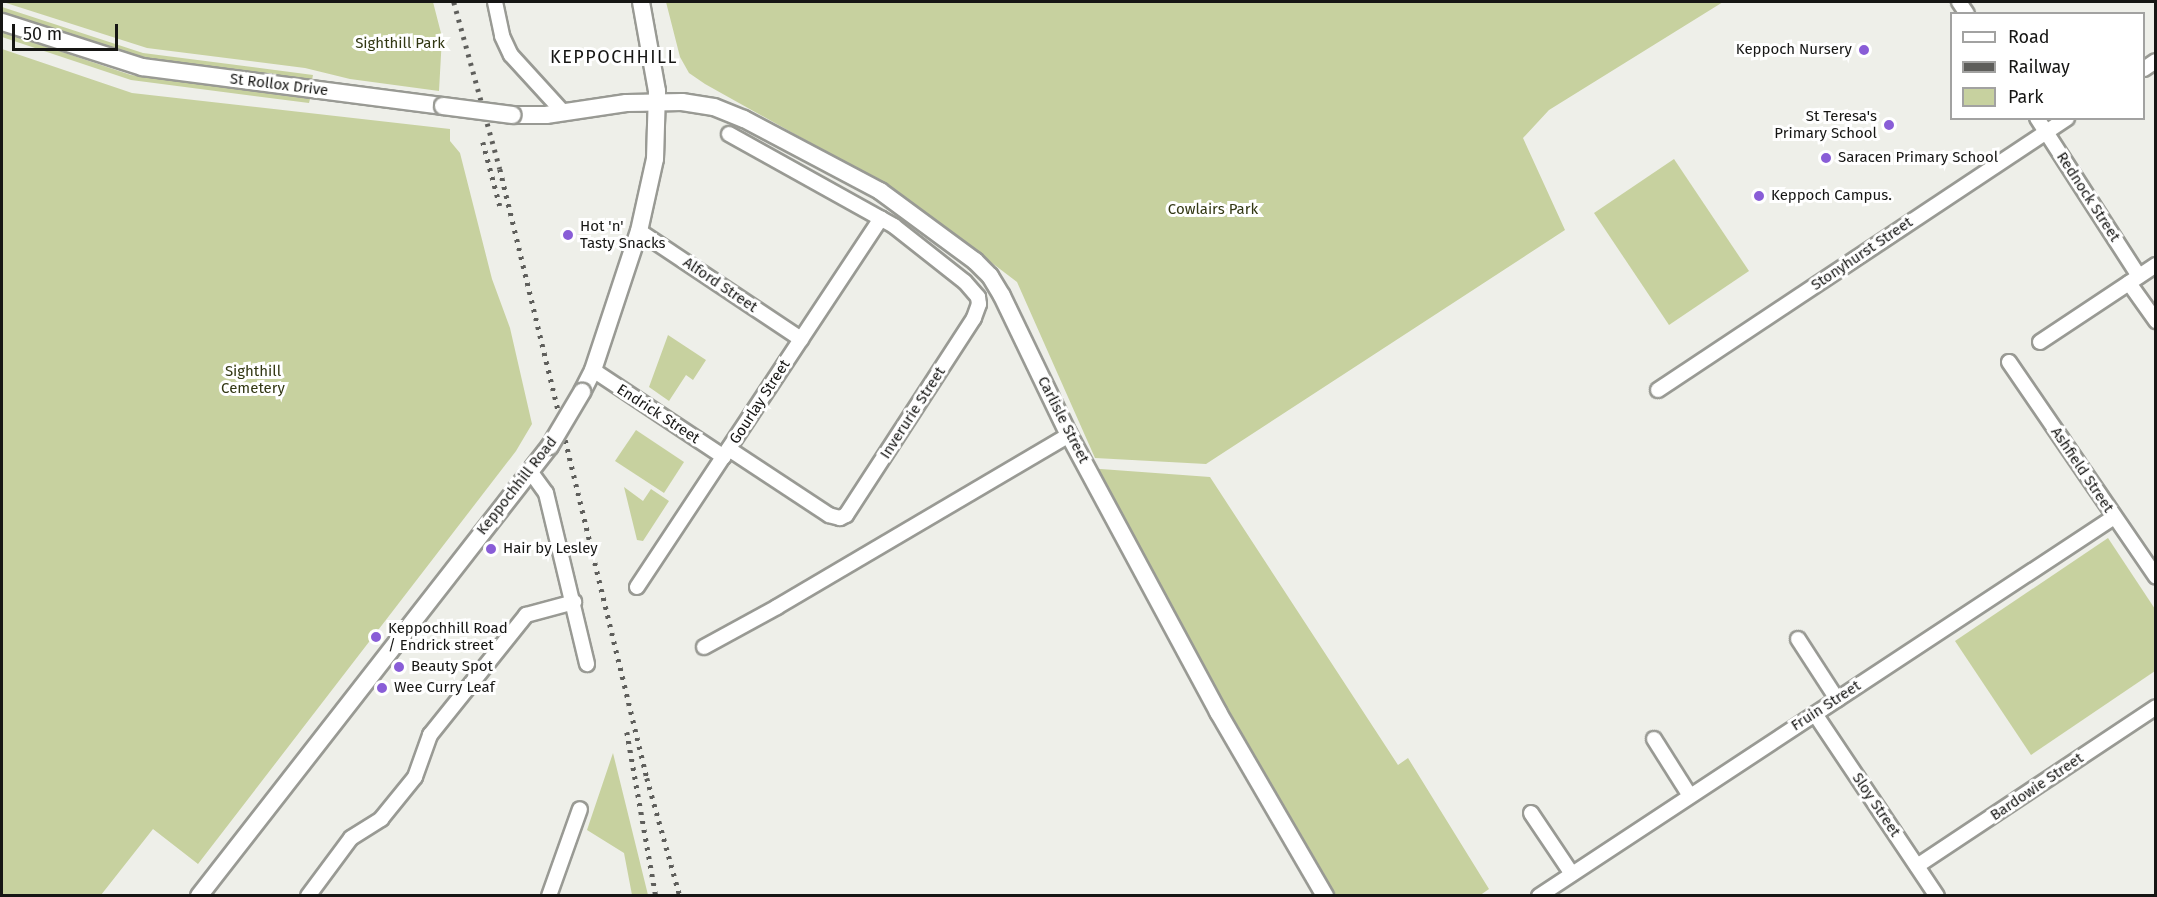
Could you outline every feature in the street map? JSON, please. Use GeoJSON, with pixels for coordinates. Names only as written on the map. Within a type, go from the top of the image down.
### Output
{"type":"FeatureCollection","features":[{"type":"Feature","properties":{"kind":"street"},"geometry":{"type":"LineString","coordinates":[[495,2],[502,36],[511,55],[563,112]]}},
{"type":"Feature","properties":{"kind":"street","name":"Keppochhill Road"},"geometry":{"type":"LineString","coordinates":[[202,894],[550,446],[593,370],[639,231],[655,159],[657,102],[652,54],[641,2]]}},
{"type":"Feature","properties":{"kind":"street","name":"St Rollox Drive"},"geometry":{"type":"LineString","coordinates":[[2,22],[142,67],[512,115],[533,116],[563,112]]}},
{"type":"Feature","properties":{"kind":"street","name":"Carlisle Street"},"geometry":{"type":"LineString","coordinates":[[563,112],[626,103],[708,105],[744,119],[880,191],[975,261],[990,276],[1002,296],[1069,435],[1218,712],[1325,896]]}},
{"type":"Feature","properties":{"kind":"street","name":"Rednock Street"},"geometry":{"type":"LineString","coordinates":[[2038,120],[2156,321]]}},
{"type":"Feature","properties":{"kind":"street","name":"Stonyhurst Street"},"geometry":{"type":"LineString","coordinates":[[1658,390],[2064,120]]}},
{"type":"Feature","properties":{"kind":"street"},"geometry":{"type":"LineString","coordinates":[[729,134],[881,218]]}},
{"type":"Feature","properties":{"kind":"street","name":"Inverurie Street"},"geometry":{"type":"LineString","coordinates":[[840,518],[851,510],[974,318],[979,304],[978,297],[965,282],[881,218]]}},
{"type":"Feature","properties":{"kind":"street","name":"Gourlay Street"},"geometry":{"type":"LineString","coordinates":[[637,587],[881,218]]}},
{"type":"Feature","properties":{"kind":"street","name":"Alford Street"},"geometry":{"type":"LineString","coordinates":[[639,231],[801,339]]}},
{"type":"Feature","properties":{"kind":"street"},"geometry":{"type":"LineString","coordinates":[[2040,342],[2156,265]]}},
{"type":"Feature","properties":{"kind":"street","name":"Ashfield Street"},"geometry":{"type":"LineString","coordinates":[[2009,362],[2156,577]]}},
{"type":"Feature","properties":{"kind":"street","name":"Endrick Street"},"geometry":{"type":"LineString","coordinates":[[593,370],[829,515],[840,518]]}},
{"type":"Feature","properties":{"kind":"street"},"geometry":{"type":"LineString","coordinates":[[704,647],[777,608],[1069,435]]}},
{"type":"Feature","properties":{"kind":"street"},"geometry":{"type":"LineString","coordinates":[[530,471],[546,493],[587,661]]}},
{"type":"Feature","properties":{"kind":"street","name":"Fruin Street"},"geometry":{"type":"LineString","coordinates":[[1539,896],[2114,517]]}},
{"type":"Feature","properties":{"kind":"street"},"geometry":{"type":"LineString","coordinates":[[308,896],[351,838],[381,819],[415,777],[430,735],[526,615],[574,602]]}},
{"type":"Feature","properties":{"kind":"street"},"geometry":{"type":"LineString","coordinates":[[1798,639],[1837,699]]}},
{"type":"Feature","properties":{"kind":"street","name":"Bardowie Street"},"geometry":{"type":"LineString","coordinates":[[1917,866],[2156,707]]}},
{"type":"Feature","properties":{"kind":"street","name":"Sloy Street"},"geometry":{"type":"LineString","coordinates":[[1815,714],[1937,896]]}},
{"type":"Feature","properties":{"kind":"street"},"geometry":{"type":"LineString","coordinates":[[1654,740],[1690,796]]}},
{"type":"Feature","properties":{"kind":"street"},"geometry":{"type":"LineString","coordinates":[[549,896],[580,809]]}},
{"type":"Feature","properties":{"kind":"street"},"geometry":{"type":"LineString","coordinates":[[1531,813],[1572,874]]}},
{"type":"Feature","properties":{"kind":"green space","name":"Sighthill Park"},"geometry":{"type":"Polygon","coordinates":[[[3,2],[433,2],[442,37],[439,91],[350,79],[305,68],[147,48],[3,2]]]}},
{"type":"Feature","properties":{"kind":"green space","name":"Cowlairs Park"},"geometry":{"type":"Polygon","coordinates":[[[666,2],[1723,2],[1549,110],[1523,138],[1565,230],[1206,464],[1095,458],[1017,282],[900,193],[689,73],[680,57],[666,2]]]}},
{"type":"Feature","properties":{"kind":"green space"},"geometry":{"type":"Polygon","coordinates":[[[2,7],[143,53],[313,75],[312,80],[144,58],[2,12],[2,7]]]}},
{"type":"Feature","properties":{"kind":"green space"},"geometry":{"type":"Polygon","coordinates":[[[2,32],[131,75],[310,99],[309,103],[131,80],[2,37],[2,32]]]}},
{"type":"Feature","properties":{"kind":"green space","name":"Sighthill Cemetery"},"geometry":{"type":"Polygon","coordinates":[[[2,49],[132,93],[450,129],[450,141],[460,153],[492,279],[510,328],[532,424],[516,451],[198,864],[153,829],[101,895],[2,895],[2,49]]]}},
{"type":"Feature","properties":{"kind":"green space"},"geometry":{"type":"Polygon","coordinates":[[[1674,159],[1749,271],[1669,325],[1594,213],[1674,159]]]}},
{"type":"Feature","properties":{"kind":"green space"},"geometry":{"type":"Polygon","coordinates":[[[668,335],[706,360],[693,380],[686,375],[669,401],[649,387],[668,335]]]}},
{"type":"Feature","properties":{"kind":"green space"},"geometry":{"type":"Polygon","coordinates":[[[636,430],[684,462],[664,493],[615,461],[636,430]]]}},
{"type":"Feature","properties":{"kind":"green space"},"geometry":{"type":"Polygon","coordinates":[[[1087,468],[1210,477],[1398,765],[1408,758],[1489,889],[1479,896],[1325,895],[1087,468]]]}},
{"type":"Feature","properties":{"kind":"green space"},"geometry":{"type":"Polygon","coordinates":[[[624,487],[643,501],[651,489],[669,501],[643,541],[637,540],[624,487]]]}},
{"type":"Feature","properties":{"kind":"green space"},"geometry":{"type":"Polygon","coordinates":[[[2108,538],[2155,609],[2155,671],[2031,755],[1955,641],[2108,538]]]}},
{"type":"Feature","properties":{"kind":"green space"},"geometry":{"type":"Polygon","coordinates":[[[613,753],[648,895],[632,895],[624,853],[587,830],[613,753]]]}},
{"type":"Feature","properties":{"kind":"railway"},"geometry":{"type":"LineString","coordinates":[[454,2],[500,169],[647,778],[680,896]]}},
{"type":"Feature","properties":{"kind":"railway"},"geometry":{"type":"LineString","coordinates":[[483,142],[500,206]]}},
{"type":"Feature","properties":{"kind":"railway"},"geometry":{"type":"LineString","coordinates":[[627,732],[656,896]]}},
{"type":"Feature","properties":{"kind":"place","name":"Keppoch Nursery"},"geometry":{"type":"Point","coordinates":[1864,50]}},
{"type":"Feature","properties":{"kind":"place","name":"St Teresa's Primary School"},"geometry":{"type":"Point","coordinates":[1889,125]}},
{"type":"Feature","properties":{"kind":"place","name":"Saracen Primary School"},"geometry":{"type":"Point","coordinates":[1826,158]}},
{"type":"Feature","properties":{"kind":"place","name":"Keppoch Campus."},"geometry":{"type":"Point","coordinates":[1759,196]}},
{"type":"Feature","properties":{"kind":"place","name":"Hot 'n' Tasty Snacks"},"geometry":{"type":"Point","coordinates":[568,235]}},
{"type":"Feature","properties":{"kind":"place","name":"Hair by Lesley"},"geometry":{"type":"Point","coordinates":[491,549]}},
{"type":"Feature","properties":{"kind":"place","name":"Keppochhill Road / Endrick street"},"geometry":{"type":"Point","coordinates":[376,637]}},
{"type":"Feature","properties":{"kind":"place","name":"Beauty Spot"},"geometry":{"type":"Point","coordinates":[399,667]}},
{"type":"Feature","properties":{"kind":"place","name":"Wee Curry Leaf"},"geometry":{"type":"Point","coordinates":[382,688]}},
{"type":"Feature","properties":{"kind":"district","name":"KEPPOCHHILL"},"geometry":{"type":"Point","coordinates":[614,57]}}]}
